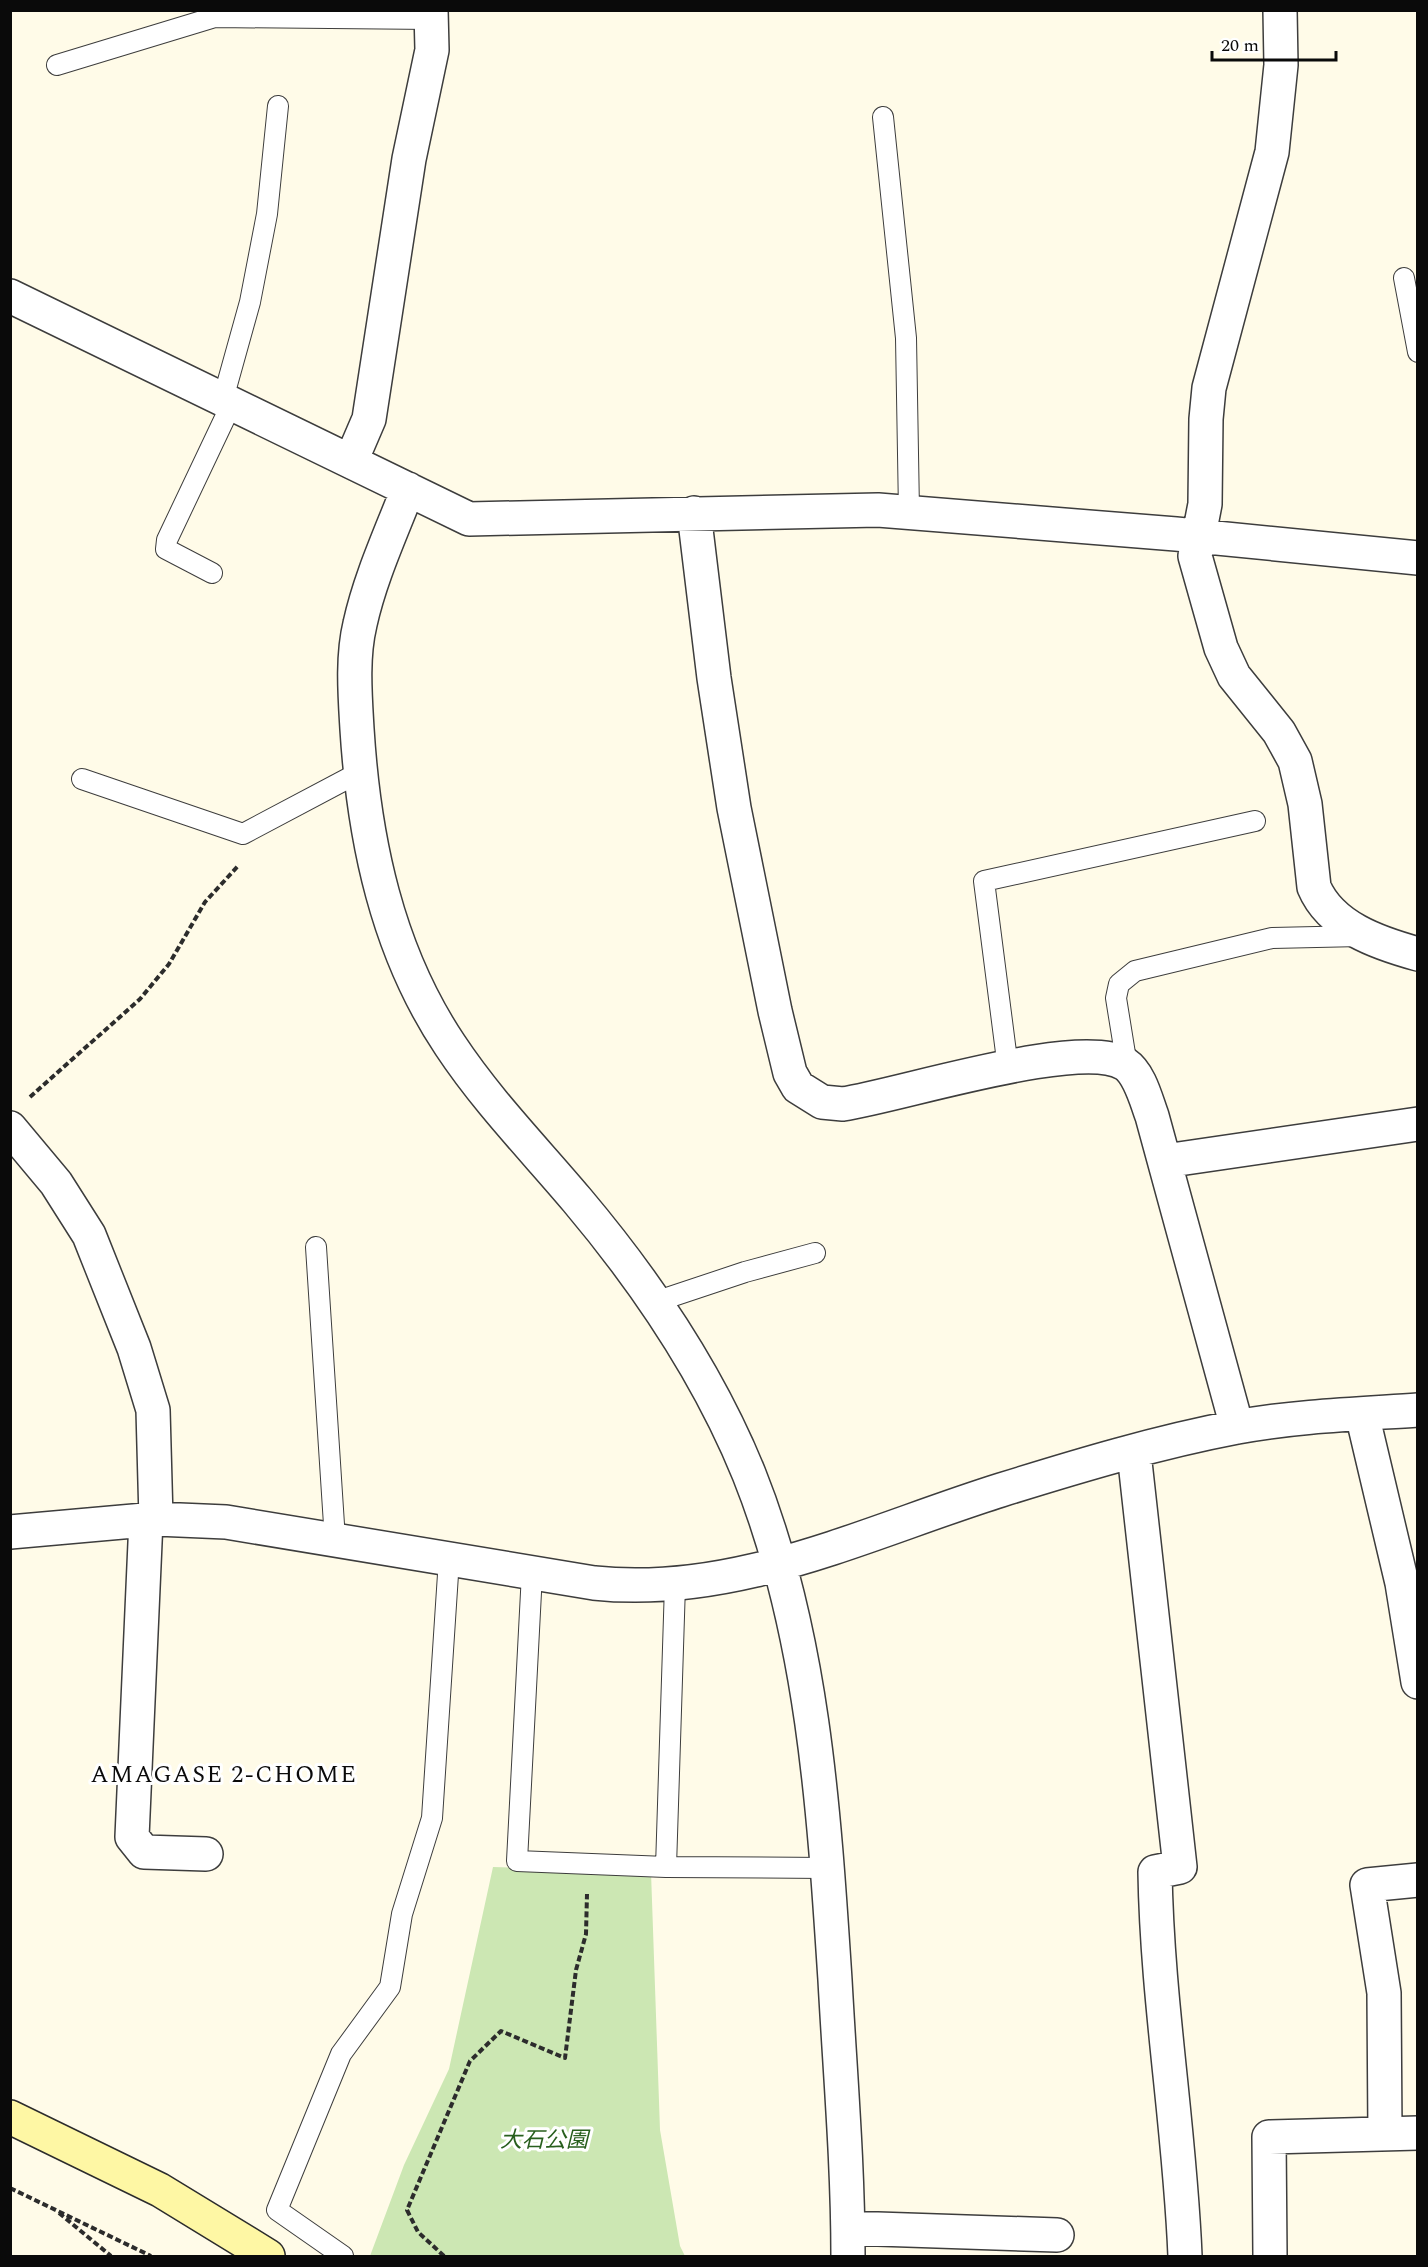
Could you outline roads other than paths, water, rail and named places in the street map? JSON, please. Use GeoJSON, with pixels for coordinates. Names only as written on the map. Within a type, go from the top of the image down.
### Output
{"type":"FeatureCollection","features":[{"type":"Feature","properties":{"kind":"street"},"geometry":{"type":"LineString","coordinates":[[1280,10],[1281,65],[1272,152],[1209,388],[1206,419],[1205,504],[1195,556],[1227,661],[1234,676],[1279,732],[1295,761],[1305,804],[1316,893],[1325,909],[1367,936],[1418,954]]}},
{"type":"Feature","properties":{"kind":"street"},"geometry":{"type":"LineString","coordinates":[[351,461],[369,419],[409,159],[430,60],[432,15]]}},
{"type":"Feature","properties":{"kind":"street"},"geometry":{"type":"LineString","coordinates":[[10,296],[469,519],[694,513],[909,511],[1418,558]]}},
{"type":"Feature","properties":{"kind":"street"},"geometry":{"type":"LineString","coordinates":[[408,489],[359,625],[355,699],[360,772],[372,856],[396,938],[426,1005],[451,1047],[487,1094],[610,1240],[656,1302],[700,1372],[732,1434],[751,1480],[779,1565],[806,1682],[827,1868],[848,2242],[1057,2235]]}},
{"type":"Feature","properties":{"kind":"street"},"geometry":{"type":"LineString","coordinates":[[694,513],[714,678],[735,808],[775,1011],[790,1073],[798,1087],[822,1102],[843,1104],[874,1100],[1008,1068],[1084,1056],[1114,1059],[1127,1066],[1134,1072],[1152,1116],[1237,1427]]}},
{"type":"Feature","properties":{"kind":"street"},"geometry":{"type":"LineString","coordinates":[[1165,1161],[1418,1124]]}},
{"type":"Feature","properties":{"kind":"street"},"geometry":{"type":"LineString","coordinates":[[10,1128],[56,1183],[89,1235],[134,1348],[153,1410],[151,1519],[132,1837],[144,1852],[206,1854]]}},
{"type":"Feature","properties":{"kind":"street"},"geometry":{"type":"LineString","coordinates":[[10,1532],[151,1519],[226,1522],[629,1587],[675,1585],[714,1580],[779,1565],[1001,1490],[1237,1427],[1418,1410]]}},
{"type":"Feature","properties":{"kind":"street"},"geometry":{"type":"LineString","coordinates":[[1362,1414],[1402,1583],[1418,1682]]}},
{"type":"Feature","properties":{"kind":"street"},"geometry":{"type":"LineString","coordinates":[[1134,1453],[1180,1868],[1155,1872],[1156,1937],[1183,2201],[1185,2256]]}},
{"type":"Feature","properties":{"kind":"street"},"geometry":{"type":"LineString","coordinates":[[1385,2134],[1384,1993],[1367,1885],[1418,1880]]}},
{"type":"Feature","properties":{"kind":"street"},"geometry":{"type":"LineString","coordinates":[[10,2117],[160,2190],[268,2256]]}},
{"type":"Feature","properties":{"kind":"street"},"geometry":{"type":"LineString","coordinates":[[1270,2256],[1269,2137],[1418,2133]]}},
{"type":"Feature","properties":{"kind":"lane"},"geometry":{"type":"LineString","coordinates":[[57,65],[215,17],[432,15]]}},
{"type":"Feature","properties":{"kind":"lane"},"geometry":{"type":"LineString","coordinates":[[212,573],[166,549],[167,540],[227,401],[267,214],[278,106]]}},
{"type":"Feature","properties":{"kind":"lane"},"geometry":{"type":"LineString","coordinates":[[883,117],[906,338],[909,511]]}},
{"type":"Feature","properties":{"kind":"lane"},"geometry":{"type":"LineString","coordinates":[[1404,278],[1418,352]]}},
{"type":"Feature","properties":{"kind":"lane"},"geometry":{"type":"LineString","coordinates":[[82,779],[243,834],[360,772]]}},
{"type":"Feature","properties":{"kind":"lane"},"geometry":{"type":"LineString","coordinates":[[1008,1068],[984,881],[1255,821]]}},
{"type":"Feature","properties":{"kind":"lane"},"geometry":{"type":"LineString","coordinates":[[1127,1066],[1116,998],[1119,984],[1136,971],[1272,938],[1367,936]]}},
{"type":"Feature","properties":{"kind":"lane"},"geometry":{"type":"LineString","coordinates":[[316,1247],[335,1540]]}},
{"type":"Feature","properties":{"kind":"lane"},"geometry":{"type":"LineString","coordinates":[[656,1302],[745,1272],[815,1253]]}},
{"type":"Feature","properties":{"kind":"lane"},"geometry":{"type":"LineString","coordinates":[[343,2256],[277,2210],[341,2054],[390,1987],[402,1914],[432,1818],[449,1559]]}},
{"type":"Feature","properties":{"kind":"lane"},"geometry":{"type":"LineString","coordinates":[[532,1573],[517,1860],[666,1867],[827,1868]]}},
{"type":"Feature","properties":{"kind":"lane"},"geometry":{"type":"LineString","coordinates":[[666,1867],[675,1585]]}},
{"type":"Feature","properties":{"kind":"district","name":"AMAGASE 2-CHOME"},"geometry":{"type":"Point","coordinates":[224,1775]}},
{"type":"Feature","properties":{"kind":"park label","name":"大石公園"},"geometry":{"type":"Point","coordinates":[544,2140]}}]}
